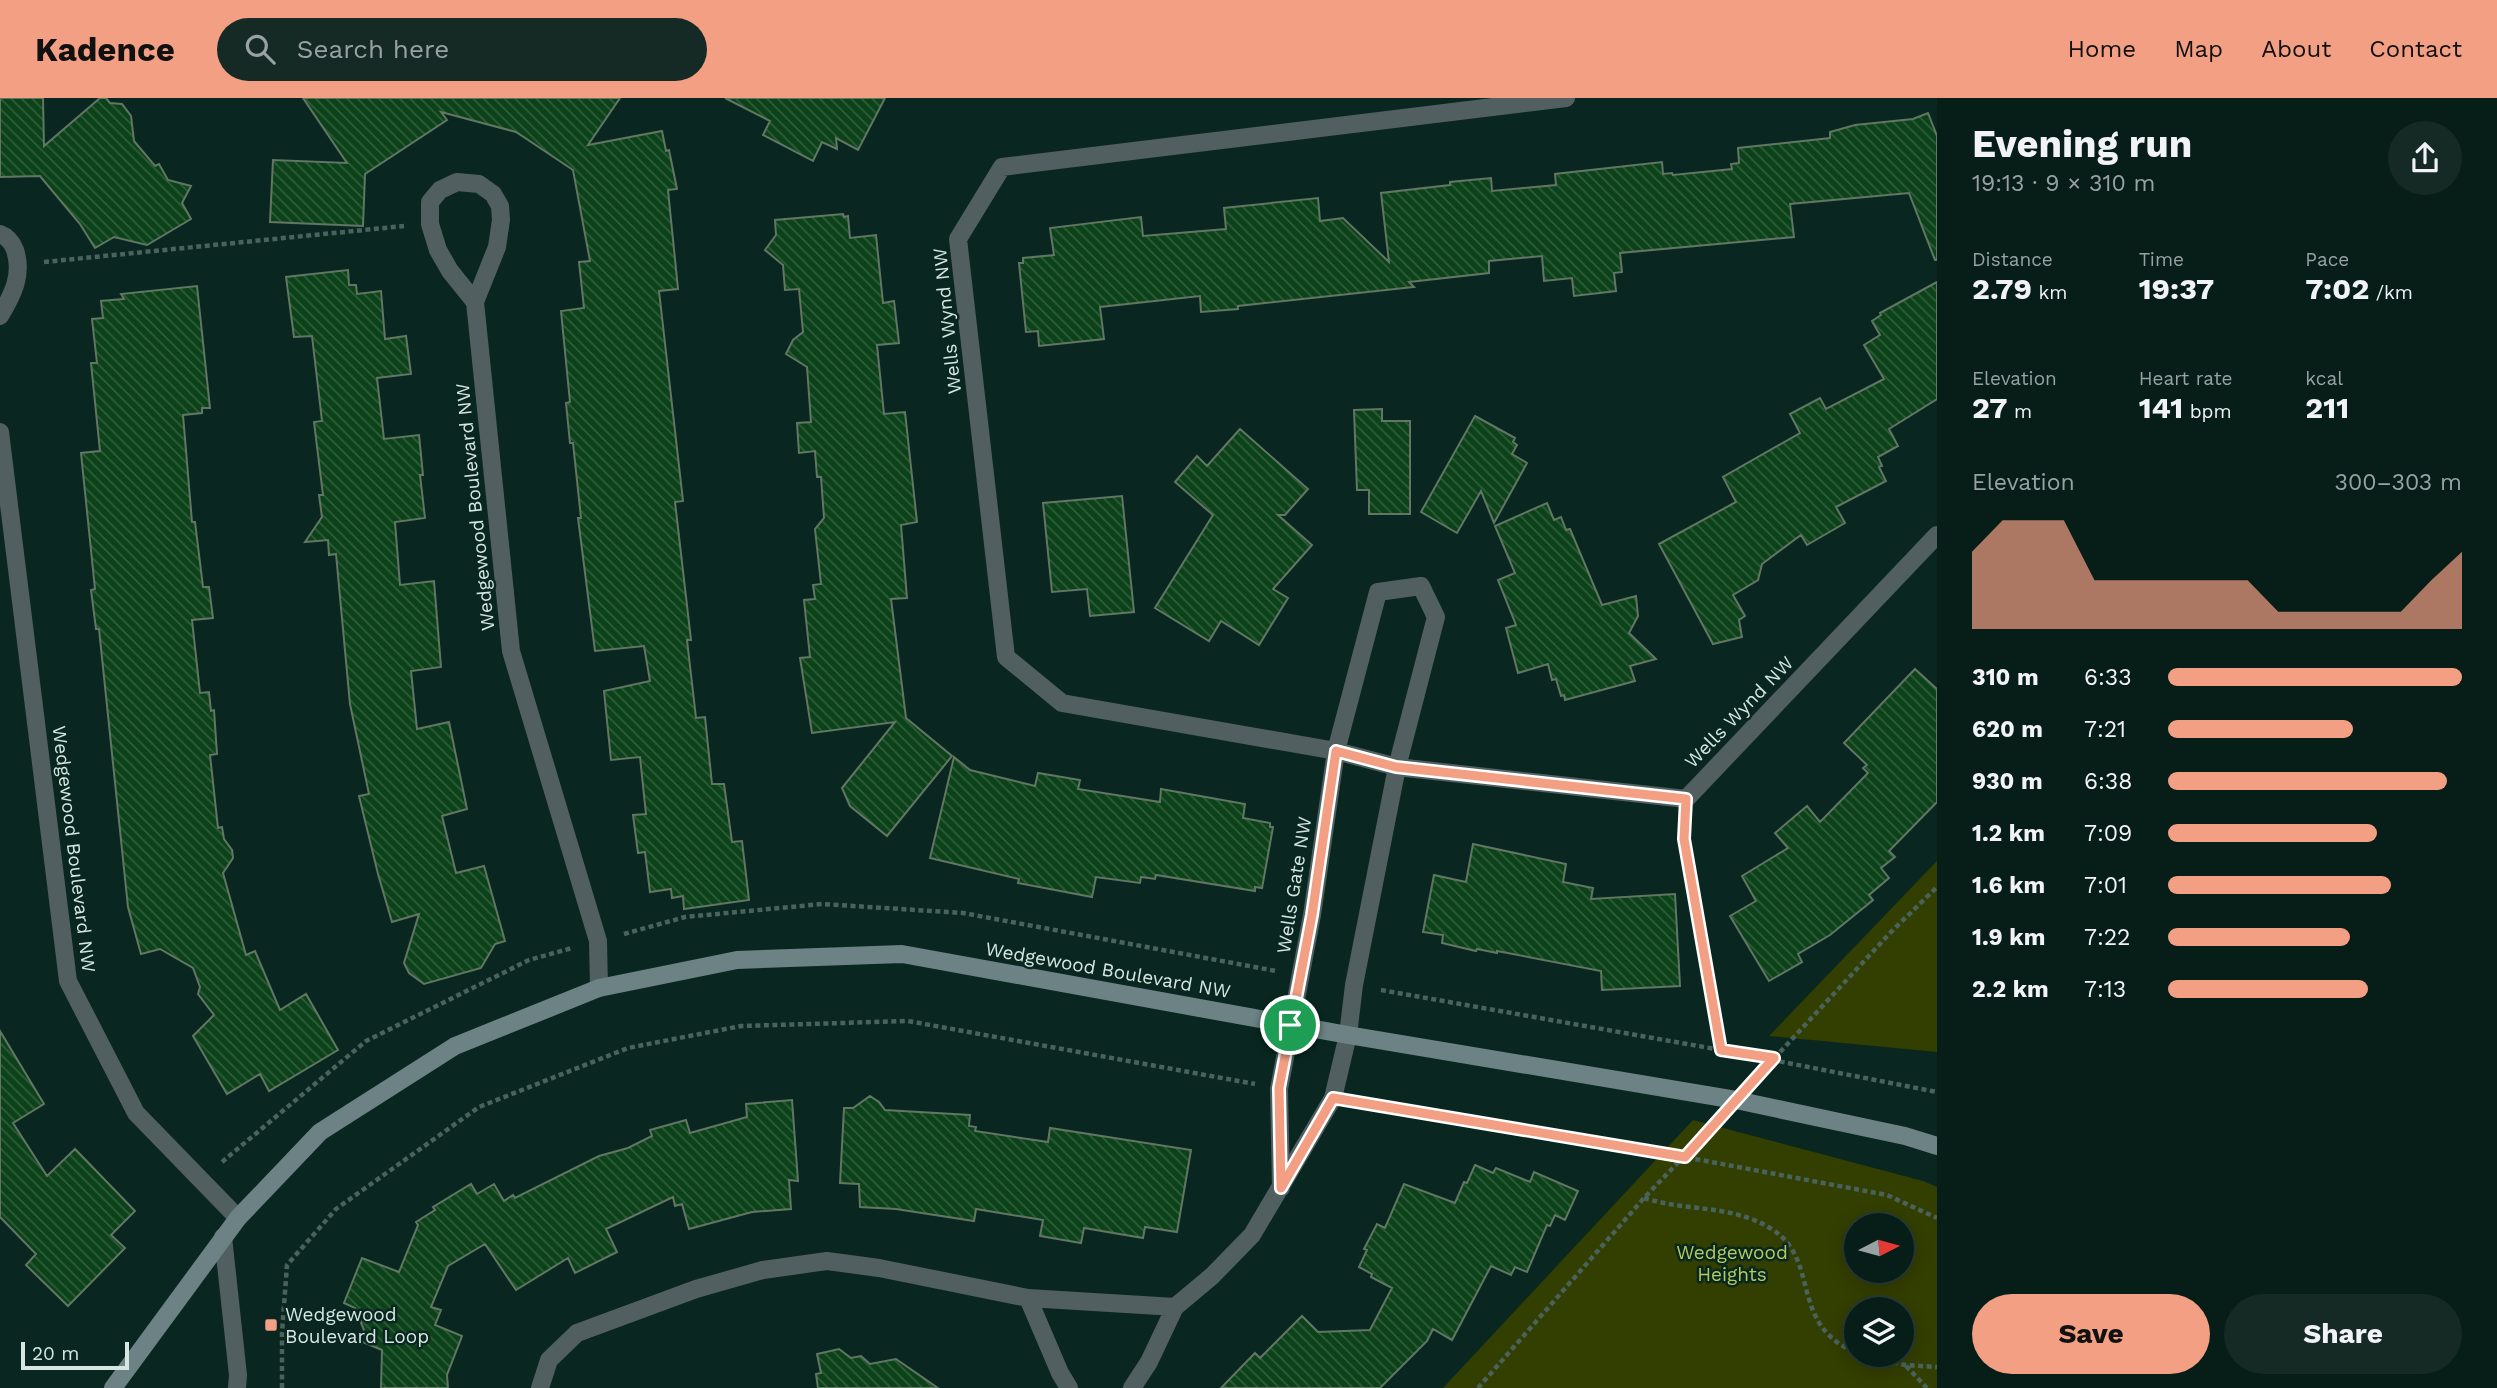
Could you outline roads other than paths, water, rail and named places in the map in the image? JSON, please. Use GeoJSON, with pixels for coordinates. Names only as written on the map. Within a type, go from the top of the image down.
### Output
{"type":"FeatureCollection","features":[{"type":"Feature","properties":{"kind":"street","name":"Wells Wynd NW"},"geometry":{"type":"LineString","coordinates":[[1566,98],[1002,167],[958,239],[1006,657],[1062,703],[1336,751],[1396,767],[1686,799],[1937,535]]}},
{"type":"Feature","properties":{"kind":"street","name":"Wedgewood Boulevard NW"},"geometry":{"type":"LineString","coordinates":[[475,302],[450,271],[438,250],[430,224],[430,202],[440,190],[457,182],[479,184],[493,194],[500,206],[497,247],[475,302],[511,651],[598,941],[599,988]]}},
{"type":"Feature","properties":{"kind":"street"},"geometry":{"type":"LineString","coordinates":[[0,234],[7,237],[14,246],[19,264],[15,289],[0,316]]}},
{"type":"Feature","properties":{"kind":"street","name":"Wedgewood Boulevard NW"},"geometry":{"type":"LineString","coordinates":[[0,432],[68,981],[135,1113],[238,1218]]}},
{"type":"Feature","properties":{"kind":"street"},"geometry":{"type":"LineString","coordinates":[[1132,1388],[1149,1362],[1175,1307],[1212,1276],[1252,1235],[1333,1098],[1348,1035],[1354,985],[1396,767],[1436,617],[1421,586],[1378,592],[1336,751]]}},
{"type":"Feature","properties":{"kind":"street","name":"Wells Gate NW"},"geometry":{"type":"LineString","coordinates":[[1281,1188],[1279,1088],[1312,915],[1336,751]]}},
{"type":"Feature","properties":{"kind":"street","name":"Wedgewood Boulevard NW"},"geometry":{"type":"LineString","coordinates":[[113,1388],[238,1218],[320,1132],[455,1046],[599,988],[737,960],[902,954],[1290,1025],[1736,1100],[1905,1136],[1937,1146]]}},
{"type":"Feature","properties":{"kind":"street"},"geometry":{"type":"LineString","coordinates":[[223,1237],[238,1375],[237,1388]]}},
{"type":"Feature","properties":{"kind":"street"},"geometry":{"type":"LineString","coordinates":[[540,1388],[548,1360],[577,1333],[696,1289],[763,1270],[827,1261],[879,1268],[1028,1298],[1175,1307]]}},
{"type":"Feature","properties":{"kind":"street"},"geometry":{"type":"LineString","coordinates":[[1028,1298],[1069,1388]]}},
{"type":"Feature","properties":{"kind":"place","name":"Wedgewood Boulevard Loop"},"geometry":{"type":"Point","coordinates":[271,1325]}},
{"type":"Feature","properties":{"kind":"park label","name":"Wedgewood Heights"},"geometry":{"type":"Point","coordinates":[1732,1263]}}]}
